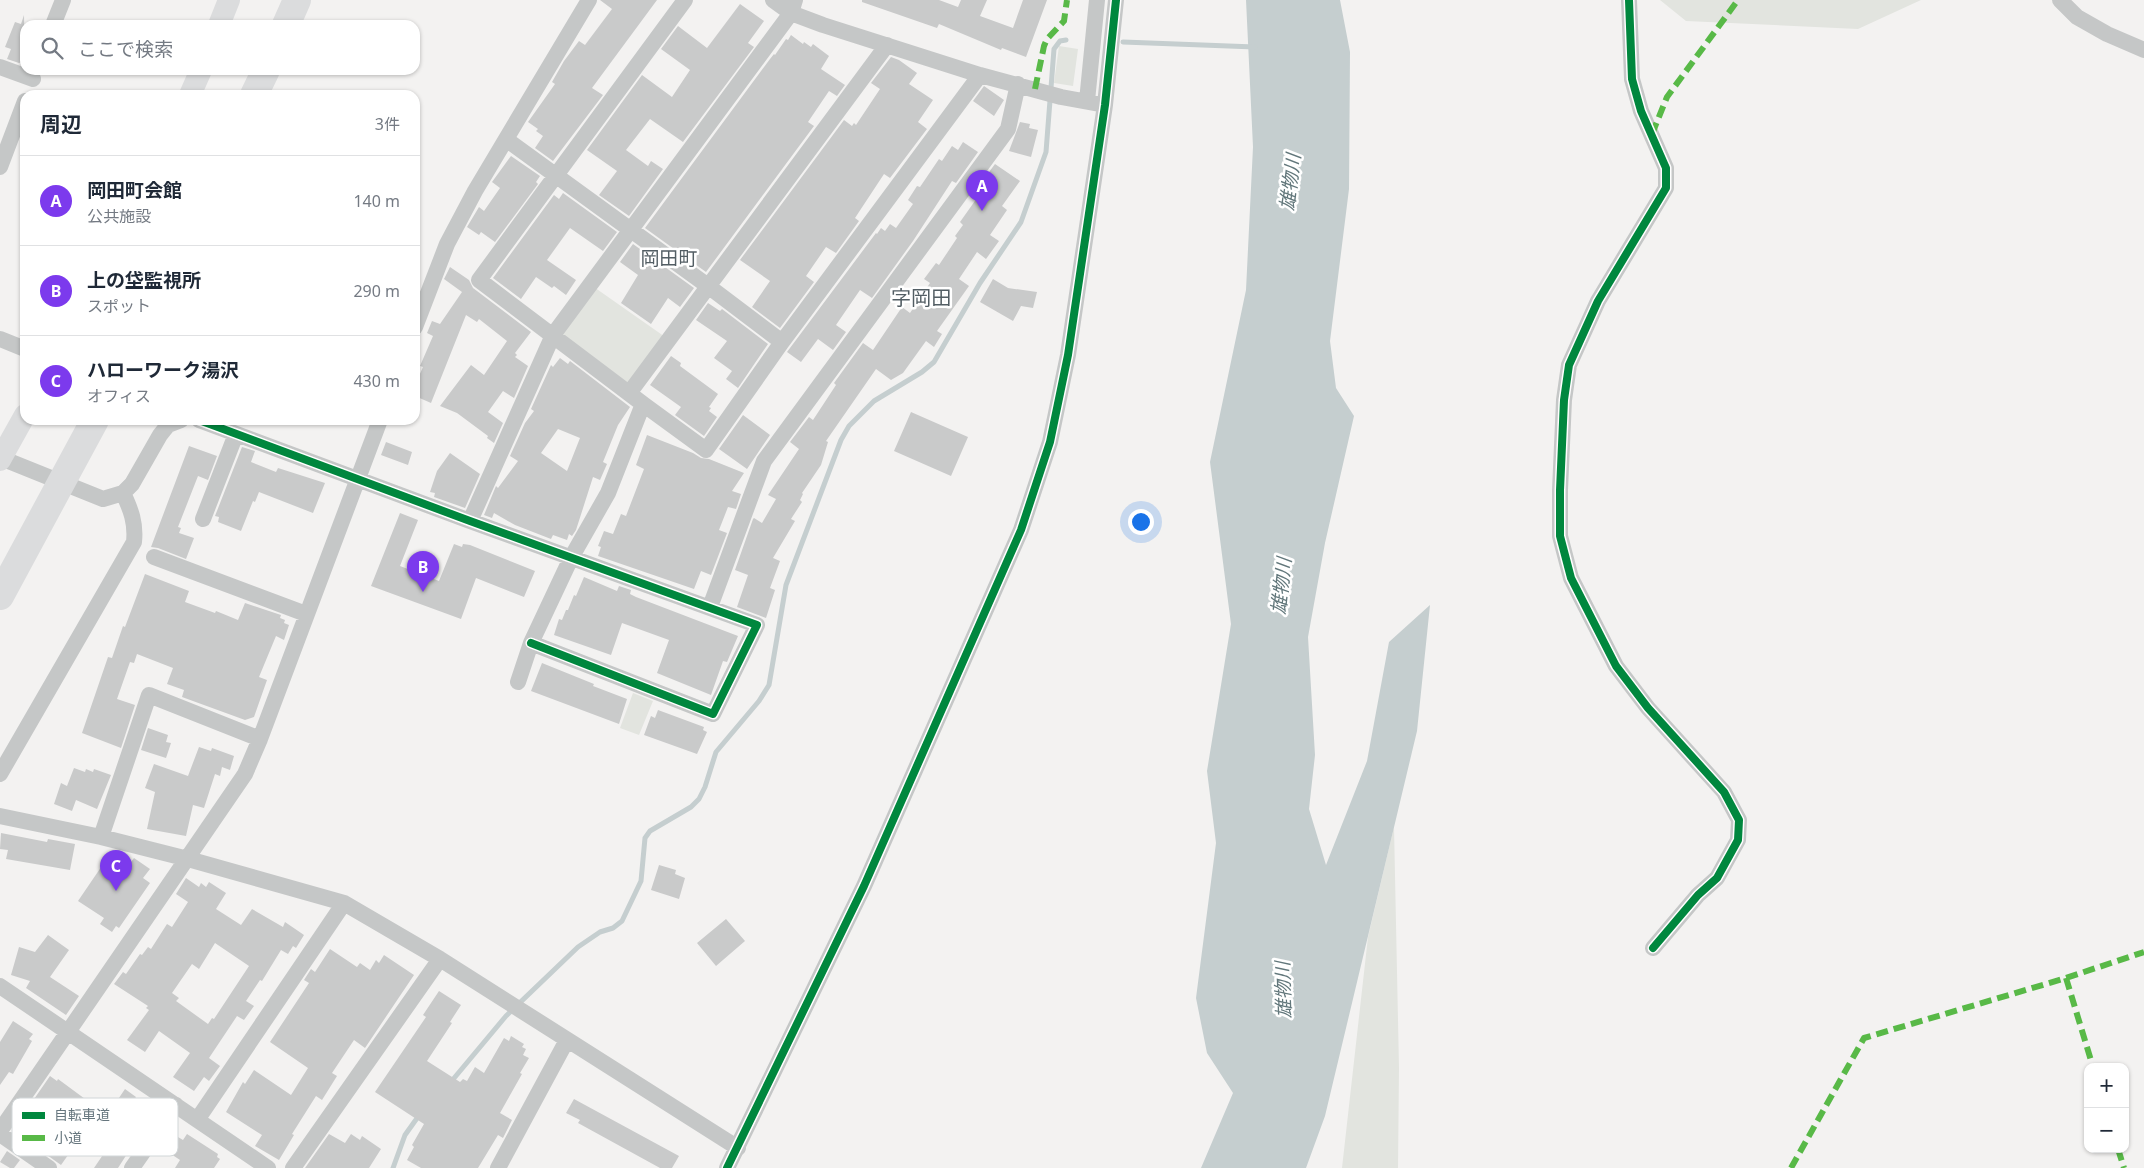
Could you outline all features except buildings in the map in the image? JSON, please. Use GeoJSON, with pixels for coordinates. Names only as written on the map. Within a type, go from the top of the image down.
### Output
{"type":"FeatureCollection","features":[{"type":"Feature","properties":{"kind":"highway"},"geometry":{"type":"LineString","coordinates":[[288,20],[297,0]]}},
{"type":"Feature","properties":{"kind":"highway"},"geometry":{"type":"LineString","coordinates":[[256,90],[264,75]]}},
{"type":"Feature","properties":{"kind":"highway"},"geometry":{"type":"LineString","coordinates":[[0,596],[92,425]]}},
{"type":"Feature","properties":{"kind":"street"},"geometry":{"type":"LineString","coordinates":[[56,20],[63,0]]}},
{"type":"Feature","properties":{"kind":"street"},"geometry":{"type":"LineString","coordinates":[[220,20],[228,0]]}},
{"type":"Feature","properties":{"kind":"street"},"geometry":{"type":"LineString","coordinates":[[420,314],[447,244],[475,191],[589,0]]}},
{"type":"Feature","properties":{"kind":"street"},"geometry":{"type":"LineString","coordinates":[[685,0],[479,280],[706,450],[782,342],[980,75]]}},
{"type":"Feature","properties":{"kind":"street"},"geometry":{"type":"LineString","coordinates":[[773,0],[793,6],[887,45],[980,75],[1061,97],[1105,104]]}},
{"type":"Feature","properties":{"kind":"street"},"geometry":{"type":"LineString","coordinates":[[1087,101],[1097,0]]}},
{"type":"Feature","properties":{"kind":"street"},"geometry":{"type":"LineString","coordinates":[[727,1168],[864,886],[1021,530],[1050,442],[1068,355],[1105,104],[1116,0]]}},
{"type":"Feature","properties":{"kind":"street"},"geometry":{"type":"LineString","coordinates":[[1629,0],[1632,79],[1642,110],[1666,168],[1666,188],[1598,301],[1569,365],[1564,400],[1560,536],[1571,578],[1616,666],[1648,708],[1724,792],[1739,820],[1738,840],[1717,878],[1698,896],[1653,948]]}},
{"type":"Feature","properties":{"kind":"street"},"geometry":{"type":"LineString","coordinates":[[2060,0],[2077,17],[2107,34],[2144,50]]}},
{"type":"Feature","properties":{"kind":"street"},"geometry":{"type":"LineString","coordinates":[[470,521],[553,335],[793,6]]}},
{"type":"Feature","properties":{"kind":"street"},"geometry":{"type":"LineString","coordinates":[[630,392],[887,45]]}},
{"type":"Feature","properties":{"kind":"street"},"geometry":{"type":"LineString","coordinates":[[0,67],[20,71]]}},
{"type":"Feature","properties":{"kind":"street"},"geometry":{"type":"LineString","coordinates":[[29,90],[35,75]]}},
{"type":"Feature","properties":{"kind":"street"},"geometry":{"type":"LineString","coordinates":[[192,90],[199,75]]}},
{"type":"Feature","properties":{"kind":"street"},"geometry":{"type":"LineString","coordinates":[[710,607],[764,461],[1008,129],[1018,84]]}},
{"type":"Feature","properties":{"kind":"street"},"geometry":{"type":"LineString","coordinates":[[0,167],[20,114]]}},
{"type":"Feature","properties":{"kind":"street"},"geometry":{"type":"LineString","coordinates":[[507,140],[782,342]]}},
{"type":"Feature","properties":{"kind":"street"},"geometry":{"type":"LineString","coordinates":[[0,339],[20,347]]}},
{"type":"Feature","properties":{"kind":"street"},"geometry":{"type":"LineString","coordinates":[[518,682],[531,643],[571,558],[608,493],[643,404]]}},
{"type":"Feature","properties":{"kind":"street"},"geometry":{"type":"LineString","coordinates":[[20,424],[0,458],[104,499],[123,493],[132,484],[160,435],[168,425]]}},
{"type":"Feature","properties":{"kind":"street"},"geometry":{"type":"LineString","coordinates":[[212,425],[757,625],[712,714],[531,643]]}},
{"type":"Feature","properties":{"kind":"street"},"geometry":{"type":"LineString","coordinates":[[23,1098],[188,859],[244,774],[260,739],[378,425]]}},
{"type":"Feature","properties":{"kind":"street"},"geometry":{"type":"LineString","coordinates":[[203,519],[236,434]]}},
{"type":"Feature","properties":{"kind":"street"},"geometry":{"type":"LineString","coordinates":[[0,774],[134,542],[136,527],[132,512],[123,493]]}},
{"type":"Feature","properties":{"kind":"street"},"geometry":{"type":"LineString","coordinates":[[154,557],[306,614]]}},
{"type":"Feature","properties":{"kind":"street"},"geometry":{"type":"LineString","coordinates":[[101,837],[149,695],[260,739]]}},
{"type":"Feature","properties":{"kind":"street"},"geometry":{"type":"LineString","coordinates":[[0,816],[101,837],[188,859],[344,903],[440,959],[738,1148]]}},
{"type":"Feature","properties":{"kind":"street"},"geometry":{"type":"LineString","coordinates":[[197,1120],[344,903]]}},
{"type":"Feature","properties":{"kind":"street"},"geometry":{"type":"LineString","coordinates":[[293,1168],[440,959]]}},
{"type":"Feature","properties":{"kind":"street"},"geometry":{"type":"LineString","coordinates":[[0,986],[166,1098]]}},
{"type":"Feature","properties":{"kind":"street"},"geometry":{"type":"LineString","coordinates":[[498,1168],[567,1040]]}},
{"type":"Feature","properties":{"kind":"street"},"geometry":{"type":"LineString","coordinates":[[178,1106],[268,1168]]}},
{"type":"Feature","properties":{"kind":"street"},"geometry":{"type":"LineString","coordinates":[[12,1115],[0,1132],[12,1141]]}},
{"type":"Feature","properties":{"kind":"street"},"geometry":{"type":"LineString","coordinates":[[33,1156],[49,1168]]}},
{"type":"Feature","properties":{"kind":"street"},"geometry":{"type":"LineString","coordinates":[[132,1168],[140,1156]]}},
{"type":"Feature","properties":{"kind":"shaded area"},"geometry":{"type":"Polygon","coordinates":[[[1660,0],[1921,0],[1858,29],[1686,21],[1660,0]]]}},
{"type":"Feature","properties":{"kind":"shaded area"},"geometry":{"type":"Polygon","coordinates":[[[1059,46],[1078,49],[1073,86],[1054,83],[1059,46]]]}},
{"type":"Feature","properties":{"kind":"shaded area"},"geometry":{"type":"Polygon","coordinates":[[[591,285],[668,339],[630,392],[553,335],[591,285]]]}},
{"type":"Feature","properties":{"kind":"shaded area"},"geometry":{"type":"Polygon","coordinates":[[[633,693],[653,701],[639,735],[620,728],[633,693]]]}},
{"type":"Feature","properties":{"kind":"shaded area"},"geometry":{"type":"Polygon","coordinates":[[[1394,827],[1399,1068],[1398,1168],[1342,1168],[1368,937],[1394,827]]]}},
{"type":"Feature","properties":{"kind":"water","name":"雄物川"},"geometry":{"type":"Polygon","coordinates":[[[1246,0],[1340,0],[1350,52],[1349,189],[1330,341],[1336,388],[1354,416],[1325,543],[1308,637],[1315,755],[1309,809],[1326,865],[1367,761],[1389,642],[1430,605],[1417,731],[1325,1116],[1306,1168],[1201,1168],[1233,1093],[1207,1053],[1196,998],[1216,843],[1207,771],[1231,624],[1210,462],[1246,290],[1253,147],[1246,0]]]}},
{"type":"Feature","properties":{"kind":"waterway"},"geometry":{"type":"LineString","coordinates":[[450,1083],[506,1016],[578,947],[600,932],[613,928],[622,921],[641,881],[645,838],[650,831],[691,807],[699,799],[705,787],[716,752],[759,701],[769,685],[786,585],[841,440],[849,426],[874,401],[922,372],[934,362],[980,283],[1021,222],[1046,152],[1054,49],[1060,41],[1066,40]]}},
{"type":"Feature","properties":{"kind":"waterway"},"geometry":{"type":"LineString","coordinates":[[1123,42],[1255,47]]}},
{"type":"Feature","properties":{"kind":"waterway"},"geometry":{"type":"LineString","coordinates":[[393,1168],[405,1135],[420,1114]]}},
{"type":"Feature","properties":{"kind":"marked path"},"geometry":{"type":"LineString","coordinates":[[1035,89],[1044,46],[1047,39],[1064,21],[1067,0]]}},
{"type":"Feature","properties":{"kind":"marked path"},"geometry":{"type":"LineString","coordinates":[[1652,134],[1667,97],[1738,0]]}},
{"type":"Feature","properties":{"kind":"marked path"},"geometry":{"type":"LineString","coordinates":[[1791,1168],[1864,1038],[2066,978],[2144,952]]}},
{"type":"Feature","properties":{"kind":"marked path"},"geometry":{"type":"LineString","coordinates":[[2066,978],[2092,1063]]}},
{"type":"Feature","properties":{"kind":"marked path"},"geometry":{"type":"LineString","coordinates":[[2119,1153],[2124,1168]]}},
{"type":"Feature","properties":{"kind":"cycle path"},"geometry":{"type":"LineString","coordinates":[[727,1168],[864,886],[1021,530],[1050,442],[1068,355],[1105,105],[1116,0]]}},
{"type":"Feature","properties":{"kind":"cycle path"},"geometry":{"type":"LineString","coordinates":[[1629,0],[1632,79],[1641,111],[1666,168],[1666,188],[1598,301],[1569,365],[1564,400],[1560,536],[1571,578],[1616,666],[1648,708],[1724,792],[1739,820],[1738,840],[1717,878],[1698,895],[1653,948]]}},
{"type":"Feature","properties":{"kind":"cycle path"},"geometry":{"type":"LineString","coordinates":[[212,425],[757,625],[713,714],[531,643]]}},
{"type":"Feature","properties":{"kind":"place","name":"岡田町会館"},"geometry":{"type":"Point","coordinates":[982,211]}},
{"type":"Feature","properties":{"kind":"place","name":"上の垈監視所"},"geometry":{"type":"Point","coordinates":[423,592]}},
{"type":"Feature","properties":{"kind":"place","name":"ハローワーク湯沢"},"geometry":{"type":"Point","coordinates":[116,891]}},
{"type":"Feature","properties":{"kind":"district","name":"岡田町"},"geometry":{"type":"Point","coordinates":[669,258]}},
{"type":"Feature","properties":{"kind":"district","name":"字岡田"},"geometry":{"type":"Point","coordinates":[921,297]}}]}
